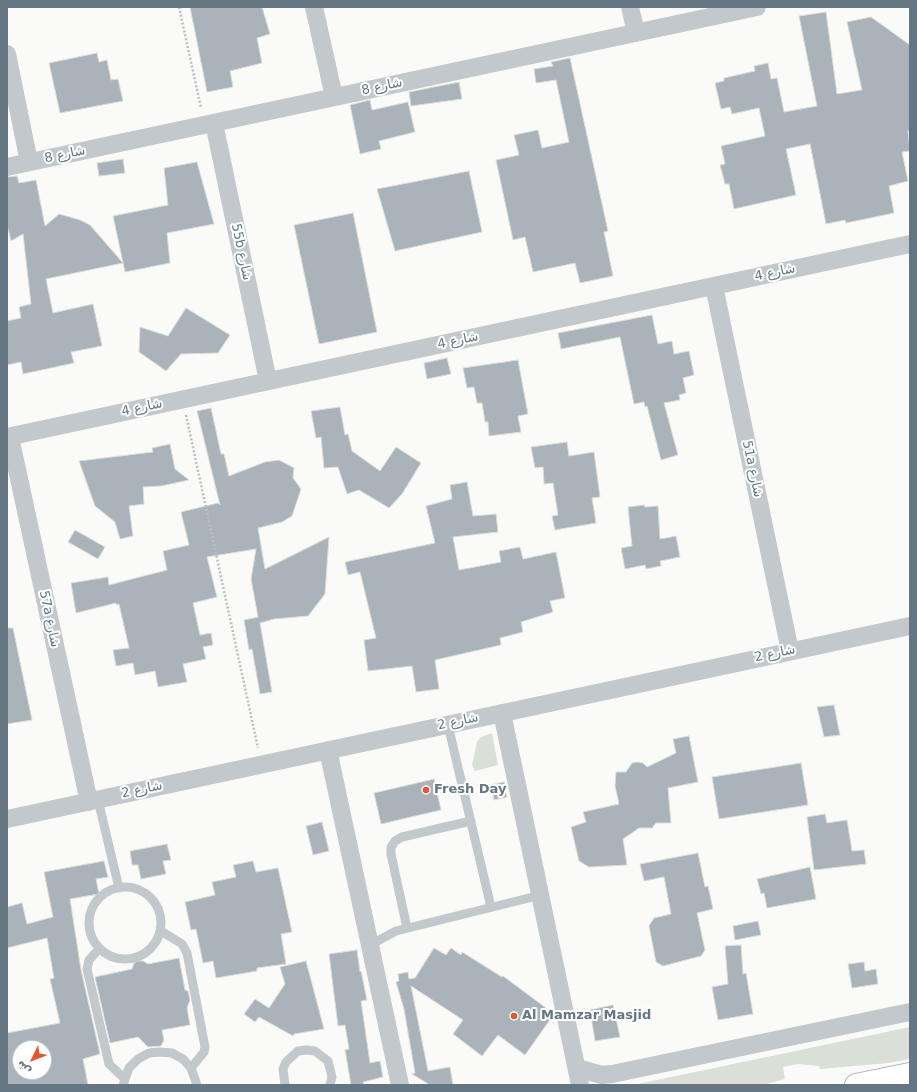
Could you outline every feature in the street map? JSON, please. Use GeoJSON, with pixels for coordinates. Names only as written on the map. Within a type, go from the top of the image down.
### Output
{"type":"FeatureCollection","features":[{"type":"Feature","properties":{"kind":"main road"},"geometry":{"type":"LineString","coordinates":[[856,1085],[910,1074]]}},
{"type":"Feature","properties":{"kind":"street"},"geometry":{"type":"LineString","coordinates":[[314,7],[334,97]]}},
{"type":"Feature","properties":{"kind":"street"},"geometry":{"type":"LineString","coordinates":[[630,7],[636,33]]}},
{"type":"Feature","properties":{"kind":"street","name":"شارع 8"},"geometry":{"type":"LineString","coordinates":[[7,167],[757,7]]}},
{"type":"Feature","properties":{"kind":"street"},"geometry":{"type":"LineString","coordinates":[[7,54],[29,162]]}},
{"type":"Feature","properties":{"kind":"street","name":"55b شارع"},"geometry":{"type":"LineString","coordinates":[[209,124],[268,381]]}},
{"type":"Feature","properties":{"kind":"street","name":"شارع 4"},"geometry":{"type":"LineString","coordinates":[[8,437],[910,244]]}},
{"type":"Feature","properties":{"kind":"street","name":"51a شارع"},"geometry":{"type":"LineString","coordinates":[[714,286],[790,651]]}},
{"type":"Feature","properties":{"kind":"street","name":"57a شارع"},"geometry":{"type":"LineString","coordinates":[[8,437],[93,801]]}},
{"type":"Feature","properties":{"kind":"street","name":"شارع 2"},"geometry":{"type":"LineString","coordinates":[[7,819],[910,626]]}},
{"type":"Feature","properties":{"kind":"street"},"geometry":{"type":"LineString","coordinates":[[502,713],[578,1077],[612,1074],[910,1012]]}},
{"type":"Feature","properties":{"kind":"street"},"geometry":{"type":"LineString","coordinates":[[328,750],[400,1085]]}},
{"type":"Feature","properties":{"kind":"lane"},"geometry":{"type":"LineString","coordinates":[[448,725],[491,908]]}},
{"type":"Feature","properties":{"kind":"lane"},"geometry":{"type":"LineString","coordinates":[[93,801],[118,888]]}},
{"type":"Feature","properties":{"kind":"lane"},"geometry":{"type":"LineString","coordinates":[[407,928],[391,854],[391,847],[395,841],[402,837],[470,822]]}},
{"type":"Feature","properties":{"kind":"lane"},"geometry":{"type":"LineString","coordinates":[[118,888],[130,888],[141,891],[151,898],[158,908],[161,919],[160,930],[157,941],[150,950],[141,956],[130,959],[119,959],[108,955],[100,949],[93,940],[89,918],[93,907],[99,898],[108,891],[118,888]]}},
{"type":"Feature","properties":{"kind":"lane"},"geometry":{"type":"LineString","coordinates":[[370,945],[387,935],[407,928],[541,895]]}},
{"type":"Feature","properties":{"kind":"lane"},"geometry":{"type":"LineString","coordinates":[[160,930],[182,944],[187,953],[205,1047],[204,1052],[192,1068]]}},
{"type":"Feature","properties":{"kind":"lane"},"geometry":{"type":"LineString","coordinates":[[100,949],[89,960],[87,969],[109,1064],[124,1082]]}},
{"type":"Feature","properties":{"kind":"lane"},"geometry":{"type":"LineString","coordinates":[[285,1085],[283,1073],[286,1062],[298,1052],[306,1050],[315,1051],[328,1061],[332,1076],[330,1085]]}},
{"type":"Feature","properties":{"kind":"lane"},"geometry":{"type":"LineString","coordinates":[[124,1082],[129,1068],[138,1059],[149,1053],[160,1052],[172,1053],[183,1059],[192,1068],[197,1085]]}},
{"type":"Feature","properties":{"kind":"path"},"geometry":{"type":"LineString","coordinates":[[179,7],[209,124]]}},
{"type":"Feature","properties":{"kind":"path"},"geometry":{"type":"LineString","coordinates":[[183,400],[261,765]]}},
{"type":"Feature","properties":{"kind":"shaded area"},"geometry":{"type":"Polygon","coordinates":[[[492,733],[498,765],[475,771],[472,765],[477,742],[481,737],[492,733]]]}},
{"type":"Feature","properties":{"kind":"shaded area"},"geometry":{"type":"Polygon","coordinates":[[[910,1027],[910,1059],[888,1063],[820,1069],[819,1066],[798,1064],[783,1067],[785,1079],[763,1085],[633,1085],[910,1027]]]}},
{"type":"Feature","properties":{"kind":"building"},"geometry":{"type":"Polygon","coordinates":[[[190,7],[262,7],[270,34],[257,38],[262,63],[230,71],[233,87],[207,92],[190,7]]]}},
{"type":"Feature","properties":{"kind":"building"},"geometry":{"type":"Polygon","coordinates":[[[826,12],[837,94],[862,90],[847,22],[871,17],[910,45],[910,130],[908,131],[910,151],[902,152],[908,181],[889,186],[894,213],[846,223],[845,220],[826,224],[810,144],[786,149],[796,195],[734,209],[729,184],[725,184],[720,165],[725,164],[721,146],[765,136],[759,108],[732,114],[730,107],[721,109],[715,83],[724,81],[724,78],[755,71],[754,66],[768,63],[771,79],[777,78],[784,112],[817,106],[799,16],[826,12]]]}},
{"type":"Feature","properties":{"kind":"building"},"geometry":{"type":"Polygon","coordinates":[[[97,53],[99,62],[107,60],[111,80],[118,79],[123,101],[60,113],[49,63],[97,53]]]}},
{"type":"Feature","properties":{"kind":"building"},"geometry":{"type":"Polygon","coordinates":[[[570,58],[608,231],[604,232],[613,276],[580,283],[575,263],[533,272],[525,237],[513,240],[496,160],[519,155],[514,135],[538,130],[542,148],[569,142],[556,80],[536,83],[534,69],[553,66],[551,62],[570,58]]]}},
{"type":"Feature","properties":{"kind":"building"},"geometry":{"type":"Polygon","coordinates":[[[459,82],[462,99],[411,106],[409,92],[459,82]]]}},
{"type":"Feature","properties":{"kind":"building"},"geometry":{"type":"Polygon","coordinates":[[[370,100],[372,110],[408,102],[415,132],[379,141],[381,149],[360,154],[350,105],[370,100]]]}},
{"type":"Feature","properties":{"kind":"building"},"geometry":{"type":"Polygon","coordinates":[[[123,159],[125,173],[99,176],[97,163],[123,159]]]}},
{"type":"Feature","properties":{"kind":"building"},"geometry":{"type":"Polygon","coordinates":[[[197,162],[214,224],[167,233],[170,263],[125,272],[113,216],[168,205],[164,168],[197,162]]]}},
{"type":"Feature","properties":{"kind":"building"},"geometry":{"type":"Polygon","coordinates":[[[469,171],[482,232],[395,251],[377,189],[469,171]]]}},
{"type":"Feature","properties":{"kind":"building"},"geometry":{"type":"Polygon","coordinates":[[[17,176],[19,183],[36,180],[45,226],[59,214],[80,220],[90,225],[123,263],[46,279],[53,313],[93,304],[102,346],[71,352],[74,363],[23,374],[21,362],[7,365],[7,321],[21,318],[19,307],[31,304],[23,234],[11,241],[7,225],[7,177],[17,176]]]}},
{"type":"Feature","properties":{"kind":"building"},"geometry":{"type":"Polygon","coordinates":[[[353,213],[377,332],[319,344],[294,225],[353,213]]]}},
{"type":"Feature","properties":{"kind":"building"},"geometry":{"type":"Polygon","coordinates":[[[186,308],[230,335],[218,353],[181,354],[166,371],[139,352],[140,327],[168,336],[186,308]]]}},
{"type":"Feature","properties":{"kind":"building"},"geometry":{"type":"Polygon","coordinates":[[[652,315],[658,344],[672,341],[674,354],[689,351],[694,375],[683,378],[686,393],[679,395],[680,400],[664,403],[678,455],[661,460],[647,406],[645,407],[644,402],[634,404],[620,337],[561,349],[558,333],[652,315]]]}},
{"type":"Feature","properties":{"kind":"building"},"geometry":{"type":"Polygon","coordinates":[[[447,358],[451,374],[427,379],[424,363],[447,358]]]}},
{"type":"Feature","properties":{"kind":"building"},"geometry":{"type":"Polygon","coordinates":[[[518,360],[528,414],[518,416],[521,432],[489,436],[488,422],[485,422],[482,403],[477,403],[474,387],[467,388],[463,368],[518,360]]]}},
{"type":"Feature","properties":{"kind":"building"},"geometry":{"type":"Polygon","coordinates":[[[340,407],[345,435],[348,434],[352,451],[380,471],[396,447],[421,463],[402,494],[389,508],[359,490],[347,494],[338,467],[324,468],[321,437],[316,438],[311,411],[340,407]]]}},
{"type":"Feature","properties":{"kind":"building"},"geometry":{"type":"Polygon","coordinates":[[[211,408],[221,454],[224,454],[229,476],[265,462],[279,460],[294,468],[293,478],[301,489],[292,516],[282,522],[258,528],[265,569],[329,537],[325,594],[308,616],[274,619],[260,623],[272,692],[260,694],[252,649],[249,650],[244,620],[258,617],[251,579],[256,549],[207,557],[217,597],[193,603],[200,635],[211,633],[213,645],[203,647],[206,659],[183,664],[187,682],[158,687],[155,671],[135,675],[133,663],[116,666],[113,650],[129,648],[119,604],[117,605],[116,603],[76,613],[71,583],[108,577],[109,585],[167,570],[163,551],[189,545],[181,512],[218,503],[220,505],[197,411],[211,408]]]}},
{"type":"Feature","properties":{"kind":"building"},"geometry":{"type":"Polygon","coordinates":[[[567,442],[569,456],[594,452],[600,497],[592,498],[596,523],[555,530],[552,516],[558,515],[553,483],[544,484],[543,467],[535,468],[531,447],[567,442]]]}},
{"type":"Feature","properties":{"kind":"building"},"geometry":{"type":"Polygon","coordinates":[[[170,444],[175,469],[189,480],[161,486],[143,487],[144,504],[129,506],[133,536],[120,539],[115,522],[95,506],[79,461],[153,452],[152,448],[170,444]]]}},
{"type":"Feature","properties":{"kind":"building"},"geometry":{"type":"Polygon","coordinates":[[[467,482],[473,516],[496,514],[498,532],[453,537],[459,570],[501,562],[499,551],[520,547],[523,559],[556,552],[565,598],[550,601],[553,612],[521,622],[523,632],[500,638],[501,645],[435,660],[439,689],[416,692],[412,666],[368,671],[364,640],[376,638],[360,572],[348,575],[345,562],[435,543],[426,506],[452,499],[450,485],[467,482]]]}},
{"type":"Feature","properties":{"kind":"building"},"geometry":{"type":"Polygon","coordinates":[[[644,505],[645,507],[658,506],[660,539],[676,536],[680,557],[660,561],[661,566],[646,569],[645,565],[625,569],[621,548],[632,546],[628,507],[644,505]]]}},
{"type":"Feature","properties":{"kind":"building"},"geometry":{"type":"Polygon","coordinates":[[[75,530],[105,547],[98,559],[68,542],[75,530]]]}},
{"type":"Feature","properties":{"kind":"building"},"geometry":{"type":"Polygon","coordinates":[[[7,628],[13,628],[32,720],[7,724],[7,628]]]}},
{"type":"Feature","properties":{"kind":"building"},"geometry":{"type":"Polygon","coordinates":[[[834,705],[840,735],[824,737],[817,707],[834,705]]]}},
{"type":"Feature","properties":{"kind":"building"},"geometry":{"type":"Polygon","coordinates":[[[689,736],[698,782],[668,788],[671,823],[656,823],[652,828],[639,828],[623,839],[627,865],[589,867],[579,861],[571,827],[586,822],[583,812],[619,804],[615,786],[616,772],[626,772],[632,763],[637,762],[643,763],[647,767],[676,753],[673,739],[689,736]]]}},
{"type":"Feature","properties":{"kind":"building"},"geometry":{"type":"Polygon","coordinates":[[[801,763],[808,805],[719,819],[712,777],[801,763]]]}},
{"type":"Feature","properties":{"kind":"building"},"geometry":{"type":"Polygon","coordinates":[[[434,779],[441,810],[381,824],[374,793],[434,779]]]}},
{"type":"Feature","properties":{"kind":"building"},"geometry":{"type":"Polygon","coordinates":[[[504,782],[507,797],[494,800],[491,785],[504,782]]]}},
{"type":"Feature","properties":{"kind":"building"},"geometry":{"type":"Polygon","coordinates":[[[825,814],[827,823],[847,820],[852,851],[864,850],[866,864],[814,870],[807,817],[825,814]]]}},
{"type":"Feature","properties":{"kind":"building"},"geometry":{"type":"Polygon","coordinates":[[[322,822],[329,851],[313,855],[306,826],[322,822]]]}},
{"type":"Feature","properties":{"kind":"building"},"geometry":{"type":"Polygon","coordinates":[[[167,844],[171,860],[163,861],[166,874],[141,879],[138,865],[132,865],[130,851],[167,844]]]}},
{"type":"Feature","properties":{"kind":"building"},"geometry":{"type":"Polygon","coordinates":[[[698,853],[705,887],[708,886],[713,909],[697,913],[705,950],[701,956],[663,966],[656,962],[649,926],[654,918],[671,914],[664,877],[644,881],[640,864],[698,853]]]}},
{"type":"Feature","properties":{"kind":"building"},"geometry":{"type":"Polygon","coordinates":[[[104,861],[108,877],[96,879],[99,894],[70,899],[81,970],[100,1054],[83,1059],[88,1085],[7,1085],[7,1033],[60,1023],[50,979],[54,978],[47,938],[7,948],[7,907],[22,903],[27,924],[53,917],[44,872],[104,861]]]}},
{"type":"Feature","properties":{"kind":"building"},"geometry":{"type":"Polygon","coordinates":[[[253,861],[256,872],[278,868],[292,932],[281,934],[286,964],[257,968],[257,971],[216,978],[213,961],[203,963],[196,929],[191,930],[185,902],[215,895],[212,882],[236,877],[233,865],[253,861]]]}},
{"type":"Feature","properties":{"kind":"building"},"geometry":{"type":"Polygon","coordinates":[[[810,867],[816,899],[767,908],[764,893],[761,894],[757,879],[810,867]]]}},
{"type":"Feature","properties":{"kind":"building"},"geometry":{"type":"Polygon","coordinates":[[[758,921],[761,935],[735,940],[733,926],[758,921]]]}},
{"type":"Feature","properties":{"kind":"building"},"geometry":{"type":"Polygon","coordinates":[[[741,945],[743,974],[746,973],[753,1014],[718,1020],[712,987],[728,984],[725,946],[741,945]]]}},
{"type":"Feature","properties":{"kind":"building"},"geometry":{"type":"Polygon","coordinates":[[[434,948],[446,955],[451,948],[461,955],[462,952],[502,977],[503,976],[554,1014],[525,1055],[498,1035],[482,1056],[453,1034],[463,1020],[411,986],[428,1071],[450,1067],[453,1085],[430,1085],[412,1074],[415,1073],[404,1009],[396,982],[399,981],[398,974],[408,972],[409,979],[415,978],[434,948]]]}},
{"type":"Feature","properties":{"kind":"building"},"geometry":{"type":"Polygon","coordinates":[[[357,950],[360,972],[361,971],[367,1000],[361,1001],[370,1063],[380,1061],[383,1077],[363,1082],[364,1085],[351,1085],[345,1050],[349,1049],[345,1025],[338,1026],[329,954],[357,950]]]}},
{"type":"Feature","properties":{"kind":"building"},"geometry":{"type":"Polygon","coordinates":[[[179,958],[185,990],[188,991],[190,1000],[187,1008],[190,1025],[162,1030],[164,1040],[161,1046],[148,1047],[138,1037],[110,1043],[95,977],[132,969],[134,963],[138,961],[143,961],[148,964],[179,958]]]}},
{"type":"Feature","properties":{"kind":"building"},"geometry":{"type":"Polygon","coordinates":[[[306,961],[324,1029],[294,1034],[293,1036],[259,1017],[255,1022],[244,1014],[255,999],[269,1008],[285,984],[280,967],[306,961]]]}},
{"type":"Feature","properties":{"kind":"building"},"geometry":{"type":"Polygon","coordinates":[[[864,962],[865,971],[876,969],[878,984],[852,988],[848,964],[864,962]]]}},
{"type":"Feature","properties":{"kind":"building"},"geometry":{"type":"Polygon","coordinates":[[[613,1005],[620,1037],[595,1041],[590,1010],[613,1005]]]}},
{"type":"Feature","properties":{"kind":"place","name":"Fresh Day"},"geometry":{"type":"Point","coordinates":[426,790]}},
{"type":"Feature","properties":{"kind":"place","name":"Al Mamzar Masjid"},"geometry":{"type":"Point","coordinates":[514,1016]}}]}
